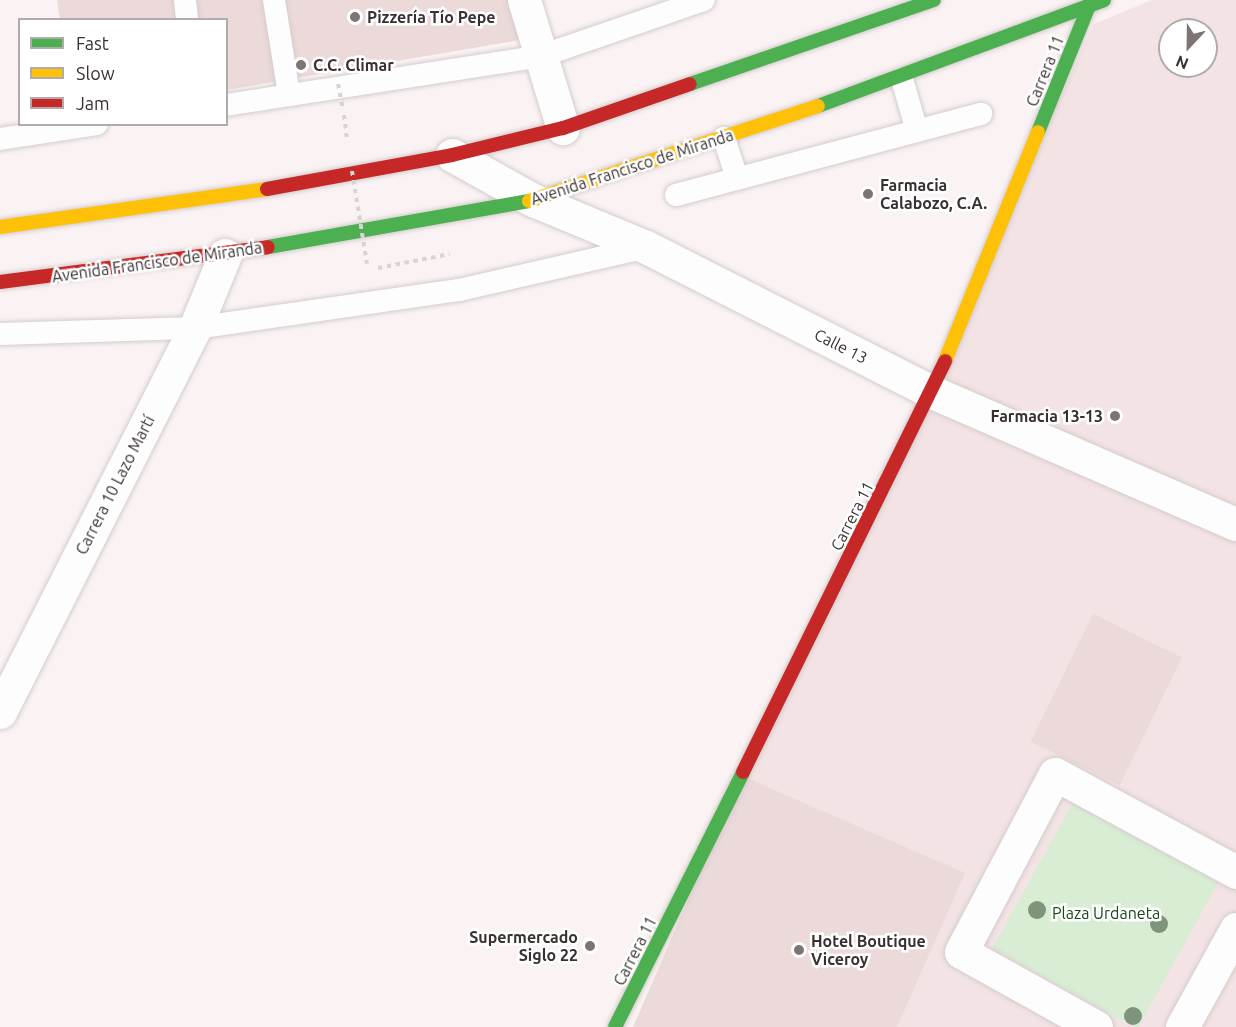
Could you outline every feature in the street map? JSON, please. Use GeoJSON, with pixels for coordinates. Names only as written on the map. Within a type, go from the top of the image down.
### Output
{"type":"FeatureCollection","features":[{"type":"Feature","properties":{"kind":"main road"},"geometry":{"type":"LineString","coordinates":[[0,227],[199,201],[452,155],[563,128],[934,0]]}},
{"type":"Feature","properties":{"kind":"main road","name":"Avenida Francisco de Miranda"},"geometry":{"type":"LineString","coordinates":[[0,282],[225,255],[533,200],[902,79],[1104,0]]}},
{"type":"Feature","properties":{"kind":"main road","name":"Carrera 11"},"geometry":{"type":"LineString","coordinates":[[615,1027],[932,392],[1089,6]]}},
{"type":"Feature","properties":{"kind":"street"},"geometry":{"type":"LineString","coordinates":[[524,0],[563,128]]}},
{"type":"Feature","properties":{"kind":"street","name":"Calle 13"},"geometry":{"type":"LineString","coordinates":[[452,155],[533,200],[646,247],[932,392],[1236,524]]}},
{"type":"Feature","properties":{"kind":"street","name":"Carrera 10 Lazo Martí"},"geometry":{"type":"LineString","coordinates":[[0,712],[195,328],[225,255]]}},
{"type":"Feature","properties":{"kind":"street"},"geometry":{"type":"LineString","coordinates":[[1096,1027],[961,952],[1055,774],[1236,872]]}},
{"type":"Feature","properties":{"kind":"street"},"geometry":{"type":"LineString","coordinates":[[1182,1027],[1236,930]]}},
{"type":"Feature","properties":{"kind":"lane"},"geometry":{"type":"LineString","coordinates":[[185,0],[187,18]]}},
{"type":"Feature","properties":{"kind":"lane"},"geometry":{"type":"LineString","coordinates":[[274,0],[289,95]]}},
{"type":"Feature","properties":{"kind":"lane"},"geometry":{"type":"LineString","coordinates":[[228,105],[541,56],[704,0]]}},
{"type":"Feature","properties":{"kind":"lane"},"geometry":{"type":"LineString","coordinates":[[902,79],[917,131]]}},
{"type":"Feature","properties":{"kind":"lane"},"geometry":{"type":"LineString","coordinates":[[676,195],[981,114]]}},
{"type":"Feature","properties":{"kind":"lane"},"geometry":{"type":"LineString","coordinates":[[0,139],[84,126]]}},
{"type":"Feature","properties":{"kind":"lane"},"geometry":{"type":"LineString","coordinates":[[724,138],[737,178]]}},
{"type":"Feature","properties":{"kind":"lane"},"geometry":{"type":"LineString","coordinates":[[0,334],[195,328],[459,290],[646,247]]}},
{"type":"Feature","properties":{"kind":"path"},"geometry":{"type":"LineString","coordinates":[[338,84],[343,110]]}},
{"type":"Feature","properties":{"kind":"path"},"geometry":{"type":"LineString","coordinates":[[352,171],[367,264]]}},
{"type":"Feature","properties":{"kind":"path"},"geometry":{"type":"LineString","coordinates":[[369,270],[450,254]]}},
{"type":"Feature","properties":{"kind":"shaded area"},"geometry":{"type":"Polygon","coordinates":[[[1152,0],[1236,0],[1236,1027],[633,1027],[1094,24],[1152,0]]]}},
{"type":"Feature","properties":{"kind":"green space","name":"Plaza Urdaneta"},"geometry":{"type":"Polygon","coordinates":[[[1076,797],[1221,877],[1138,1027],[1134,1027],[992,948],[1076,797]]]}},
{"type":"Feature","properties":{"kind":"building","name":"C.C. Climar"},"geometry":{"type":"Polygon","coordinates":[[[57,0],[512,0],[526,39],[228,90],[228,18],[60,18],[57,0]]]}},
{"type":"Feature","properties":{"kind":"building"},"geometry":{"type":"Polygon","coordinates":[[[1093,614],[1182,657],[1120,785],[1031,742],[1093,614]]]}},
{"type":"Feature","properties":{"kind":"building","name":"Hotel Boutique Viceroy"},"geometry":{"type":"Polygon","coordinates":[[[742,776],[965,873],[897,1027],[633,1027],[742,776]]]}},
{"type":"Feature","properties":{"kind":"traffic: fast"},"geometry":{"type":"LineString","coordinates":[[690,84],[934,0]]}},
{"type":"Feature","properties":{"kind":"traffic: fast"},"geometry":{"type":"LineString","coordinates":[[818,106],[1104,0]]}},
{"type":"Feature","properties":{"kind":"traffic: fast"},"geometry":{"type":"LineString","coordinates":[[1038,132],[1089,6]]}},
{"type":"Feature","properties":{"kind":"traffic: fast"},"geometry":{"type":"LineString","coordinates":[[268,247],[529,201]]}},
{"type":"Feature","properties":{"kind":"traffic: fast"},"geometry":{"type":"LineString","coordinates":[[615,1027],[743,772]]}},
{"type":"Feature","properties":{"kind":"traffic: slow"},"geometry":{"type":"LineString","coordinates":[[529,201],[818,106]]}},
{"type":"Feature","properties":{"kind":"traffic: slow"},"geometry":{"type":"LineString","coordinates":[[945,361],[1038,132]]}},
{"type":"Feature","properties":{"kind":"traffic: slow"},"geometry":{"type":"LineString","coordinates":[[0,227],[267,189]]}},
{"type":"Feature","properties":{"kind":"traffic: jam"},"geometry":{"type":"LineString","coordinates":[[267,189],[452,155],[563,128],[690,84]]}},
{"type":"Feature","properties":{"kind":"traffic: jam"},"geometry":{"type":"LineString","coordinates":[[0,282],[268,247]]}},
{"type":"Feature","properties":{"kind":"traffic: jam"},"geometry":{"type":"LineString","coordinates":[[743,772],[945,361]]}},
{"type":"Feature","properties":{"kind":"place","name":"Pizzería Tío Pepe"},"geometry":{"type":"Point","coordinates":[355,17]}},
{"type":"Feature","properties":{"kind":"place","name":"C.C. Climar"},"geometry":{"type":"Point","coordinates":[301,65]}},
{"type":"Feature","properties":{"kind":"place","name":"Farmacia Calabozo, C.A."},"geometry":{"type":"Point","coordinates":[868,194]}},
{"type":"Feature","properties":{"kind":"place","name":"Farmacia 13-13"},"geometry":{"type":"Point","coordinates":[1115,416]}},
{"type":"Feature","properties":{"kind":"place","name":"Supermercado Siglo 22"},"geometry":{"type":"Point","coordinates":[590,946]}},
{"type":"Feature","properties":{"kind":"place","name":"Hotel Boutique Viceroy"},"geometry":{"type":"Point","coordinates":[799,950]}}]}
